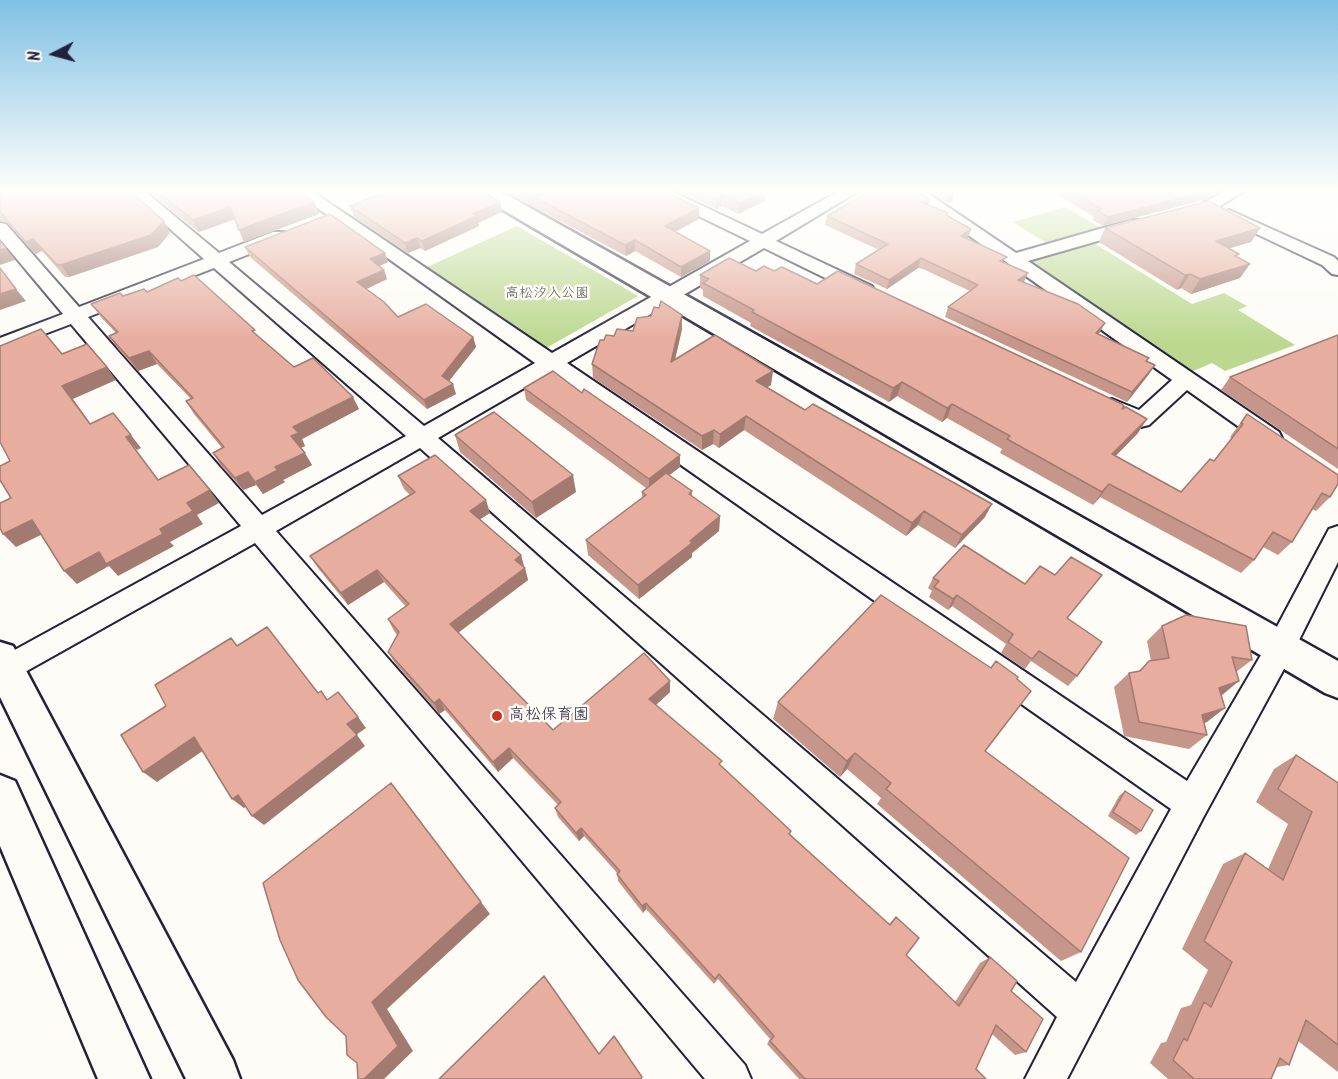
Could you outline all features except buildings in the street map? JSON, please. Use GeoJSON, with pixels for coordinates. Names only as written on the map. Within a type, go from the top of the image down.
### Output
{"type":"FeatureCollection","features":[{"type":"Feature","properties":{"kind":"street"},"geometry":{"type":"LineString","coordinates":[[11,240],[731,1079]]}},
{"type":"Feature","properties":{"kind":"street"},"geometry":{"type":"LineString","coordinates":[[192,240],[422,437],[1081,1012]]}},
{"type":"Feature","properties":{"kind":"street"},"geometry":{"type":"LineString","coordinates":[[0,345],[269,240]]}},
{"type":"Feature","properties":{"kind":"street"},"geometry":{"type":"LineString","coordinates":[[373,240],[553,362],[1192,804]]}},
{"type":"Feature","properties":{"kind":"street"},"geometry":{"type":"LineString","coordinates":[[573,240],[1338,681]]}},
{"type":"Feature","properties":{"kind":"street"},"geometry":{"type":"LineString","coordinates":[[760,240],[881,298]]}},
{"type":"Feature","properties":{"kind":"street"},"geometry":{"type":"LineString","coordinates":[[214,1079],[2,667],[257,530],[766,240]]}},
{"type":"Feature","properties":{"kind":"street"},"geometry":{"type":"LineString","coordinates":[[985,240],[1290,451]]}},
{"type":"Feature","properties":{"kind":"street"},"geometry":{"type":"LineString","coordinates":[[1013,260],[1079,240]]}},
{"type":"Feature","properties":{"kind":"street"},"geometry":{"type":"LineString","coordinates":[[1283,240],[1328,261],[1338,269]]}},
{"type":"Feature","properties":{"kind":"street"},"geometry":{"type":"LineString","coordinates":[[1097,399],[1141,420],[1186,379]]}},
{"type":"Feature","properties":{"kind":"street"},"geometry":{"type":"LineString","coordinates":[[1045,1079],[1192,804],[1281,647],[1338,536]]}},
{"type":"Feature","properties":{"kind":"street"},"geometry":{"type":"LineString","coordinates":[[0,796],[124,1079]]}},
{"type":"Feature","properties":{"kind":"green space","name":"高松汐入公園"},"geometry":{"type":"Polygon","coordinates":[[[485,240],[542,240],[638,296],[546,348],[427,267],[485,240]]]}},
{"type":"Feature","properties":{"kind":"green space"},"geometry":{"type":"Polygon","coordinates":[[[1042,240],[1060,240],[1048,244],[1042,240]]]}},
{"type":"Feature","properties":{"kind":"green space"},"geometry":{"type":"Polygon","coordinates":[[[1094,243],[1192,304],[1224,293],[1247,306],[1238,310],[1295,345],[1225,371],[1212,363],[1191,372],[1032,261],[1094,243]]]}},
{"type":"Feature","properties":{"kind":"place","name":"高松保育園"},"geometry":{"type":"Point","coordinates":[497,716]}}]}
